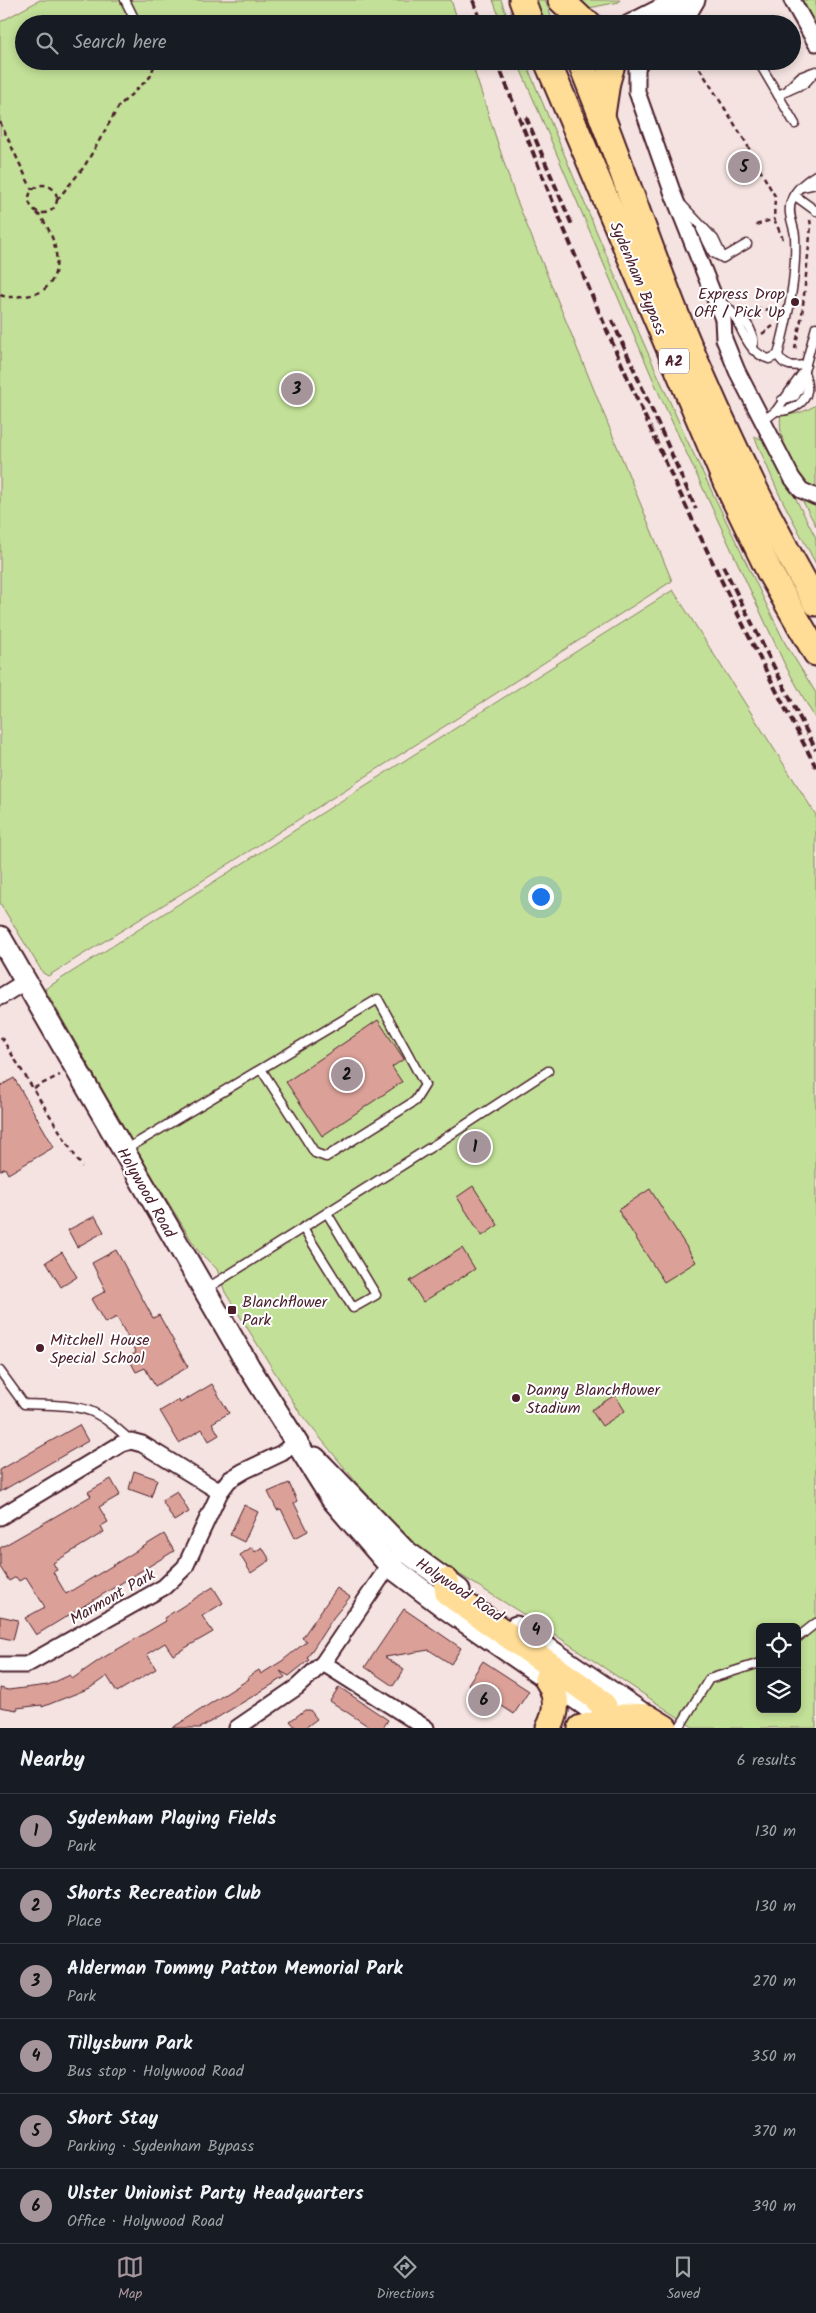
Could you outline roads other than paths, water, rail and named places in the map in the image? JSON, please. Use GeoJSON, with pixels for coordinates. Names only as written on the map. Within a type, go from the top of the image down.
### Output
{"type":"FeatureCollection","features":[{"type":"Feature","properties":{"kind":"highway"},"geometry":{"type":"LineString","coordinates":[[522,0],[528,15]]}},
{"type":"Feature","properties":{"kind":"highway"},"geometry":{"type":"LineString","coordinates":[[555,0],[561,15]]}},
{"type":"Feature","properties":{"kind":"highway"},"geometry":{"type":"LineString","coordinates":[[561,0],[577,15]]}},
{"type":"Feature","properties":{"kind":"highway","name":"Sydenham Bypass"},"geometry":{"type":"LineString","coordinates":[[551,70],[726,482],[770,573],[816,653]]}},
{"type":"Feature","properties":{"kind":"highway"},"geometry":{"type":"LineString","coordinates":[[567,70],[567,108]]}},
{"type":"Feature","properties":{"kind":"highway","name":"Sydenham Bypass"},"geometry":{"type":"LineString","coordinates":[[584,70],[676,315],[716,410],[778,536],[816,604]]}},
{"type":"Feature","properties":{"kind":"highway"},"geometry":{"type":"LineString","coordinates":[[602,115],[610,70]]}},
{"type":"Feature","properties":{"kind":"highway"},"geometry":{"type":"LineString","coordinates":[[446,1581],[448,1593],[594,1696],[604,1706],[611,1725]]}},
{"type":"Feature","properties":{"kind":"highway"},"geometry":{"type":"LineString","coordinates":[[547,1679],[555,1692],[556,1700],[556,1710],[549,1728]]}},
{"type":"Feature","properties":{"kind":"highway"},"geometry":{"type":"LineString","coordinates":[[581,1728],[611,1725],[627,1716],[656,1723]]}},
{"type":"Feature","properties":{"kind":"main road","name":"Holywood Road"},"geometry":{"type":"LineString","coordinates":[[0,938],[249,1367],[298,1443],[326,1467],[397,1558],[447,1610],[611,1725]]}},
{"type":"Feature","properties":{"kind":"main road","name":"Holywood Road"},"geometry":{"type":"LineString","coordinates":[[397,1558],[446,1581],[570,1662],[656,1723]]}},
{"type":"Feature","properties":{"kind":"street"},"geometry":{"type":"LineString","coordinates":[[645,15],[674,0]]}},
{"type":"Feature","properties":{"kind":"street"},"geometry":{"type":"LineString","coordinates":[[671,15],[696,0]]}},
{"type":"Feature","properties":{"kind":"street"},"geometry":{"type":"LineString","coordinates":[[688,15],[696,0]]}},
{"type":"Feature","properties":{"kind":"street"},"geometry":{"type":"LineString","coordinates":[[792,0],[801,15]]}},
{"type":"Feature","properties":{"kind":"street"},"geometry":{"type":"LineString","coordinates":[[801,16],[816,42]]}},
{"type":"Feature","properties":{"kind":"street"},"geometry":{"type":"LineString","coordinates":[[637,70],[637,92],[673,194],[712,290],[722,319],[724,339],[744,387],[792,478],[801,490],[816,497]]}},
{"type":"Feature","properties":{"kind":"street"},"geometry":{"type":"LineString","coordinates":[[0,997],[26,981]]}},
{"type":"Feature","properties":{"kind":"street"},"geometry":{"type":"LineString","coordinates":[[0,1517],[121,1444],[131,1441],[142,1444],[220,1492]]}},
{"type":"Feature","properties":{"kind":"street","name":"Marmont Park"},"geometry":{"type":"LineString","coordinates":[[0,1665],[26,1664],[164,1587],[185,1567],[220,1492],[229,1480],[298,1443]]}},
{"type":"Feature","properties":{"kind":"street"},"geometry":{"type":"LineString","coordinates":[[237,1728],[297,1687],[323,1663],[397,1558]]}},
{"type":"Feature","properties":{"kind":"street"},"geometry":{"type":"LineString","coordinates":[[323,1663],[426,1728]]}},
{"type":"Feature","properties":{"kind":"lane"},"geometry":{"type":"LineString","coordinates":[[125,0],[132,15]]}},
{"type":"Feature","properties":{"kind":"lane"},"geometry":{"type":"LineString","coordinates":[[763,70],[795,124]]}},
{"type":"Feature","properties":{"kind":"lane"},"geometry":{"type":"LineString","coordinates":[[778,95],[789,88],[805,83],[816,71]]}},
{"type":"Feature","properties":{"kind":"lane"},"geometry":{"type":"LineString","coordinates":[[805,368],[789,366],[781,361],[778,355],[789,313],[793,277],[795,234],[790,220],[790,204],[794,195],[806,182],[816,175]]}},
{"type":"Feature","properties":{"kind":"lane"},"geometry":{"type":"LineString","coordinates":[[802,187],[816,184]]}},
{"type":"Feature","properties":{"kind":"lane"},"geometry":{"type":"LineString","coordinates":[[673,194],[714,240],[723,258],[747,244]]}},
{"type":"Feature","properties":{"kind":"lane"},"geometry":{"type":"LineString","coordinates":[[794,195],[816,211]]}},
{"type":"Feature","properties":{"kind":"lane"},"geometry":{"type":"LineString","coordinates":[[712,290],[732,313],[734,320],[753,350],[760,356],[769,359],[778,355]]}},
{"type":"Feature","properties":{"kind":"lane"},"geometry":{"type":"LineString","coordinates":[[763,422],[776,411],[782,400],[794,396],[799,389],[816,327]]}},
{"type":"Feature","properties":{"kind":"lane"},"geometry":{"type":"LineString","coordinates":[[776,411],[796,407],[802,400],[807,391],[805,368]]}},
{"type":"Feature","properties":{"kind":"lane"},"geometry":{"type":"LineString","coordinates":[[124,1151],[261,1069],[378,999],[425,1084],[416,1102],[326,1157],[315,1153],[261,1069]]}},
{"type":"Feature","properties":{"kind":"lane"},"geometry":{"type":"LineString","coordinates":[[205,1289],[548,1072]]}},
{"type":"Feature","properties":{"kind":"lane"},"geometry":{"type":"LineString","coordinates":[[303,1228],[353,1308],[376,1295],[327,1213]]}},
{"type":"Feature","properties":{"kind":"lane"},"geometry":{"type":"LineString","coordinates":[[0,1371],[24,1404],[60,1406],[90,1411],[112,1425],[131,1441]]}},
{"type":"Feature","properties":{"kind":"lane"},"geometry":{"type":"LineString","coordinates":[[801,1635],[816,1623]]}},
{"type":"Feature","properties":{"kind":"lane"},"geometry":{"type":"LineString","coordinates":[[679,1728],[709,1679],[756,1664]]}},
{"type":"Feature","properties":{"kind":"railway"},"geometry":{"type":"LineString","coordinates":[[473,0],[479,15]]}},
{"type":"Feature","properties":{"kind":"railway"},"geometry":{"type":"LineString","coordinates":[[500,70],[569,241],[646,419],[728,594],[816,767]]}},
{"type":"Feature","properties":{"kind":"railway"},"geometry":{"type":"LineString","coordinates":[[526,117],[572,225]]}},
{"type":"Feature","properties":{"kind":"railway"},"geometry":{"type":"LineString","coordinates":[[612,320],[696,509]]}},
{"type":"Feature","properties":{"kind":"railway"},"geometry":{"type":"LineString","coordinates":[[723,566],[816,750]]}},
{"type":"Feature","properties":{"kind":"place","name":"Short Stay"},"geometry":{"type":"Point","coordinates":[744,167]}},
{"type":"Feature","properties":{"kind":"place","name":"Express Drop Off / Pick Up"},"geometry":{"type":"Point","coordinates":[795,302]}},
{"type":"Feature","properties":{"kind":"place","name":"Alderman Tommy Patton Memorial Park"},"geometry":{"type":"Point","coordinates":[297,389]}},
{"type":"Feature","properties":{"kind":"place","name":"Shorts Recreation Club"},"geometry":{"type":"Point","coordinates":[347,1075]}},
{"type":"Feature","properties":{"kind":"place","name":"Sydenham Playing Fields"},"geometry":{"type":"Point","coordinates":[475,1147]}},
{"type":"Feature","properties":{"kind":"place","name":"Blanchflower Park"},"geometry":{"type":"Point","coordinates":[232,1310]}},
{"type":"Feature","properties":{"kind":"place","name":"Mitchell House Special School"},"geometry":{"type":"Point","coordinates":[40,1348]}},
{"type":"Feature","properties":{"kind":"place","name":"Danny Blanchflower Stadium"},"geometry":{"type":"Point","coordinates":[516,1398]}},
{"type":"Feature","properties":{"kind":"place","name":"Tillysburn Park"},"geometry":{"type":"Point","coordinates":[536,1630]}},
{"type":"Feature","properties":{"kind":"place","name":"Ulster Unionist Party Headquarters"},"geometry":{"type":"Point","coordinates":[484,1700]}}]}
